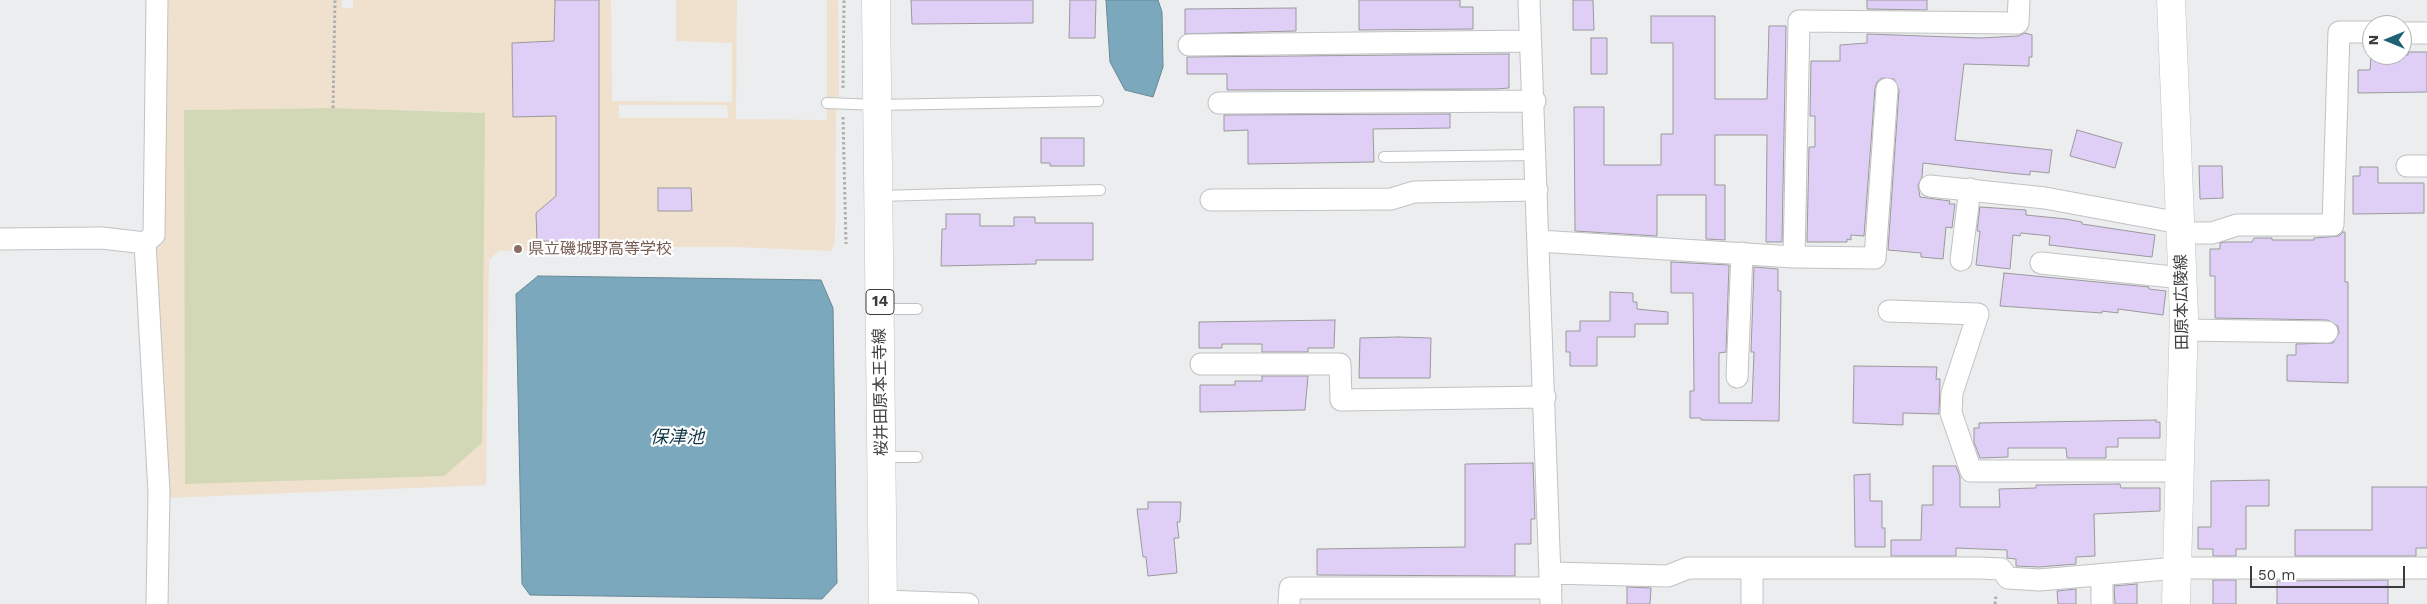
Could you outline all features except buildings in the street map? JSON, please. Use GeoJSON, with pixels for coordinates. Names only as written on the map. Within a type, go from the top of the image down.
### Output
{"type":"FeatureCollection","features":[{"type":"Feature","properties":{"kind":"main road","name":"桜井田原本王寺線"},"geometry":{"type":"LineString","coordinates":[[876,0],[883,603]]}},
{"type":"Feature","properties":{"kind":"main road","name":"田原本広陵線"},"geometry":{"type":"LineString","coordinates":[[2171,0],[2183,330],[2176,604]]}},
{"type":"Feature","properties":{"kind":"street"},"geometry":{"type":"LineString","coordinates":[[0,239],[102,238],[145,243],[154,235],[157,0]]}},
{"type":"Feature","properties":{"kind":"street"},"geometry":{"type":"LineString","coordinates":[[1529,0],[1535,101],[1551,588]]}},
{"type":"Feature","properties":{"kind":"street"},"geometry":{"type":"LineString","coordinates":[[1794,256],[1799,21],[2018,23],[2019,0]]}},
{"type":"Feature","properties":{"kind":"street"},"geometry":{"type":"LineString","coordinates":[[1930,186],[2045,198],[2180,228],[2212,233],[2237,225],[2333,225],[2339,32],[2362,32]]}},
{"type":"Feature","properties":{"kind":"street"},"geometry":{"type":"LineString","coordinates":[[2412,33],[2427,33]]}},
{"type":"Feature","properties":{"kind":"street"},"geometry":{"type":"LineString","coordinates":[[1189,45],[1530,41]]}},
{"type":"Feature","properties":{"kind":"street"},"geometry":{"type":"LineString","coordinates":[[1539,241],[1794,256],[1875,258],[1888,89]]}},
{"type":"Feature","properties":{"kind":"street"},"geometry":{"type":"LineString","coordinates":[[1219,103],[1535,101]]}},
{"type":"Feature","properties":{"kind":"street"},"geometry":{"type":"LineString","coordinates":[[1961,260],[1970,189]]}},
{"type":"Feature","properties":{"kind":"street"},"geometry":{"type":"LineString","coordinates":[[1211,200],[1392,199],[1414,192],[1537,190]]}},
{"type":"Feature","properties":{"kind":"street"},"geometry":{"type":"LineString","coordinates":[[145,243],[159,492],[157,604]]}},
{"type":"Feature","properties":{"kind":"street"},"geometry":{"type":"LineString","coordinates":[[1737,377],[1742,253]]}},
{"type":"Feature","properties":{"kind":"street"},"geometry":{"type":"LineString","coordinates":[[2040,263],[2182,278]]}},
{"type":"Feature","properties":{"kind":"street"},"geometry":{"type":"LineString","coordinates":[[1889,311],[1978,314],[1952,393],[1951,413],[1971,471],[2178,471]]}},
{"type":"Feature","properties":{"kind":"street"},"geometry":{"type":"LineString","coordinates":[[2183,330],[2327,332]]}},
{"type":"Feature","properties":{"kind":"street"},"geometry":{"type":"LineString","coordinates":[[1201,364],[1340,364],[1341,400],[1545,397]]}},
{"type":"Feature","properties":{"kind":"street"},"geometry":{"type":"LineString","coordinates":[[1289,604],[1290,588],[1551,588],[1668,576],[1688,568],[1980,568],[2001,569],[2008,578],[2039,580],[2176,568],[2427,568]]}},
{"type":"Feature","properties":{"kind":"street"},"geometry":{"type":"LineString","coordinates":[[1752,568],[1752,604]]}},
{"type":"Feature","properties":{"kind":"street"},"geometry":{"type":"LineString","coordinates":[[2102,575],[2102,604]]}},
{"type":"Feature","properties":{"kind":"street"},"geometry":{"type":"LineString","coordinates":[[883,603],[968,604]]}},
{"type":"Feature","properties":{"kind":"lane"},"geometry":{"type":"LineString","coordinates":[[827,103],[877,105],[1098,101]]}},
{"type":"Feature","properties":{"kind":"lane"},"geometry":{"type":"LineString","coordinates":[[1384,157],[1536,155]]}},
{"type":"Feature","properties":{"kind":"lane"},"geometry":{"type":"LineString","coordinates":[[878,196],[1100,190]]}},
{"type":"Feature","properties":{"kind":"lane"},"geometry":{"type":"LineString","coordinates":[[880,309],[917,309]]}},
{"type":"Feature","properties":{"kind":"lane"},"geometry":{"type":"LineString","coordinates":[[881,457],[917,457]]}},
{"type":"Feature","properties":{"kind":"path"},"geometry":{"type":"LineString","coordinates":[[333,108],[335,0]]}},
{"type":"Feature","properties":{"kind":"path"},"geometry":{"type":"LineString","coordinates":[[844,0],[843,104],[846,244]]}},
{"type":"Feature","properties":{"kind":"shaded area"},"geometry":{"type":"Polygon","coordinates":[[[161,0],[342,0],[342,8],[353,8],[353,0],[555,0],[554,41],[512,43],[513,116],[556,116],[556,198],[543,207],[599,242],[599,0],[611,0],[612,101],[732,102],[732,43],[676,41],[676,0],[737,0],[736,119],[827,120],[827,0],[838,0],[839,96],[836,115],[835,243],[831,251],[734,247],[611,247],[499,251],[489,260],[486,485],[167,498],[156,242],[161,0]],[[619,105],[619,118],[728,118],[727,105],[619,105]],[[333,108],[184,110],[485,113],[333,108]],[[659,188],[658,211],[691,211],[691,189],[659,188]]]}},
{"type":"Feature","properties":{"kind":"green space"},"geometry":{"type":"Polygon","coordinates":[[[333,108],[485,113],[482,443],[444,476],[185,484],[184,110],[333,108]]]}},
{"type":"Feature","properties":{"kind":"water"},"geometry":{"type":"Polygon","coordinates":[[[1106,0],[1158,0],[1162,12],[1163,67],[1153,97],[1125,90],[1110,62],[1106,0]]]}},
{"type":"Feature","properties":{"kind":"water","name":"保津池"},"geometry":{"type":"Polygon","coordinates":[[[538,276],[821,280],[833,308],[837,583],[822,599],[530,595],[522,584],[516,294],[538,276]]]}},
{"type":"Feature","properties":{"kind":"place","name":"県立磯城野高等学校"},"geometry":{"type":"Point","coordinates":[518,249]}}]}
